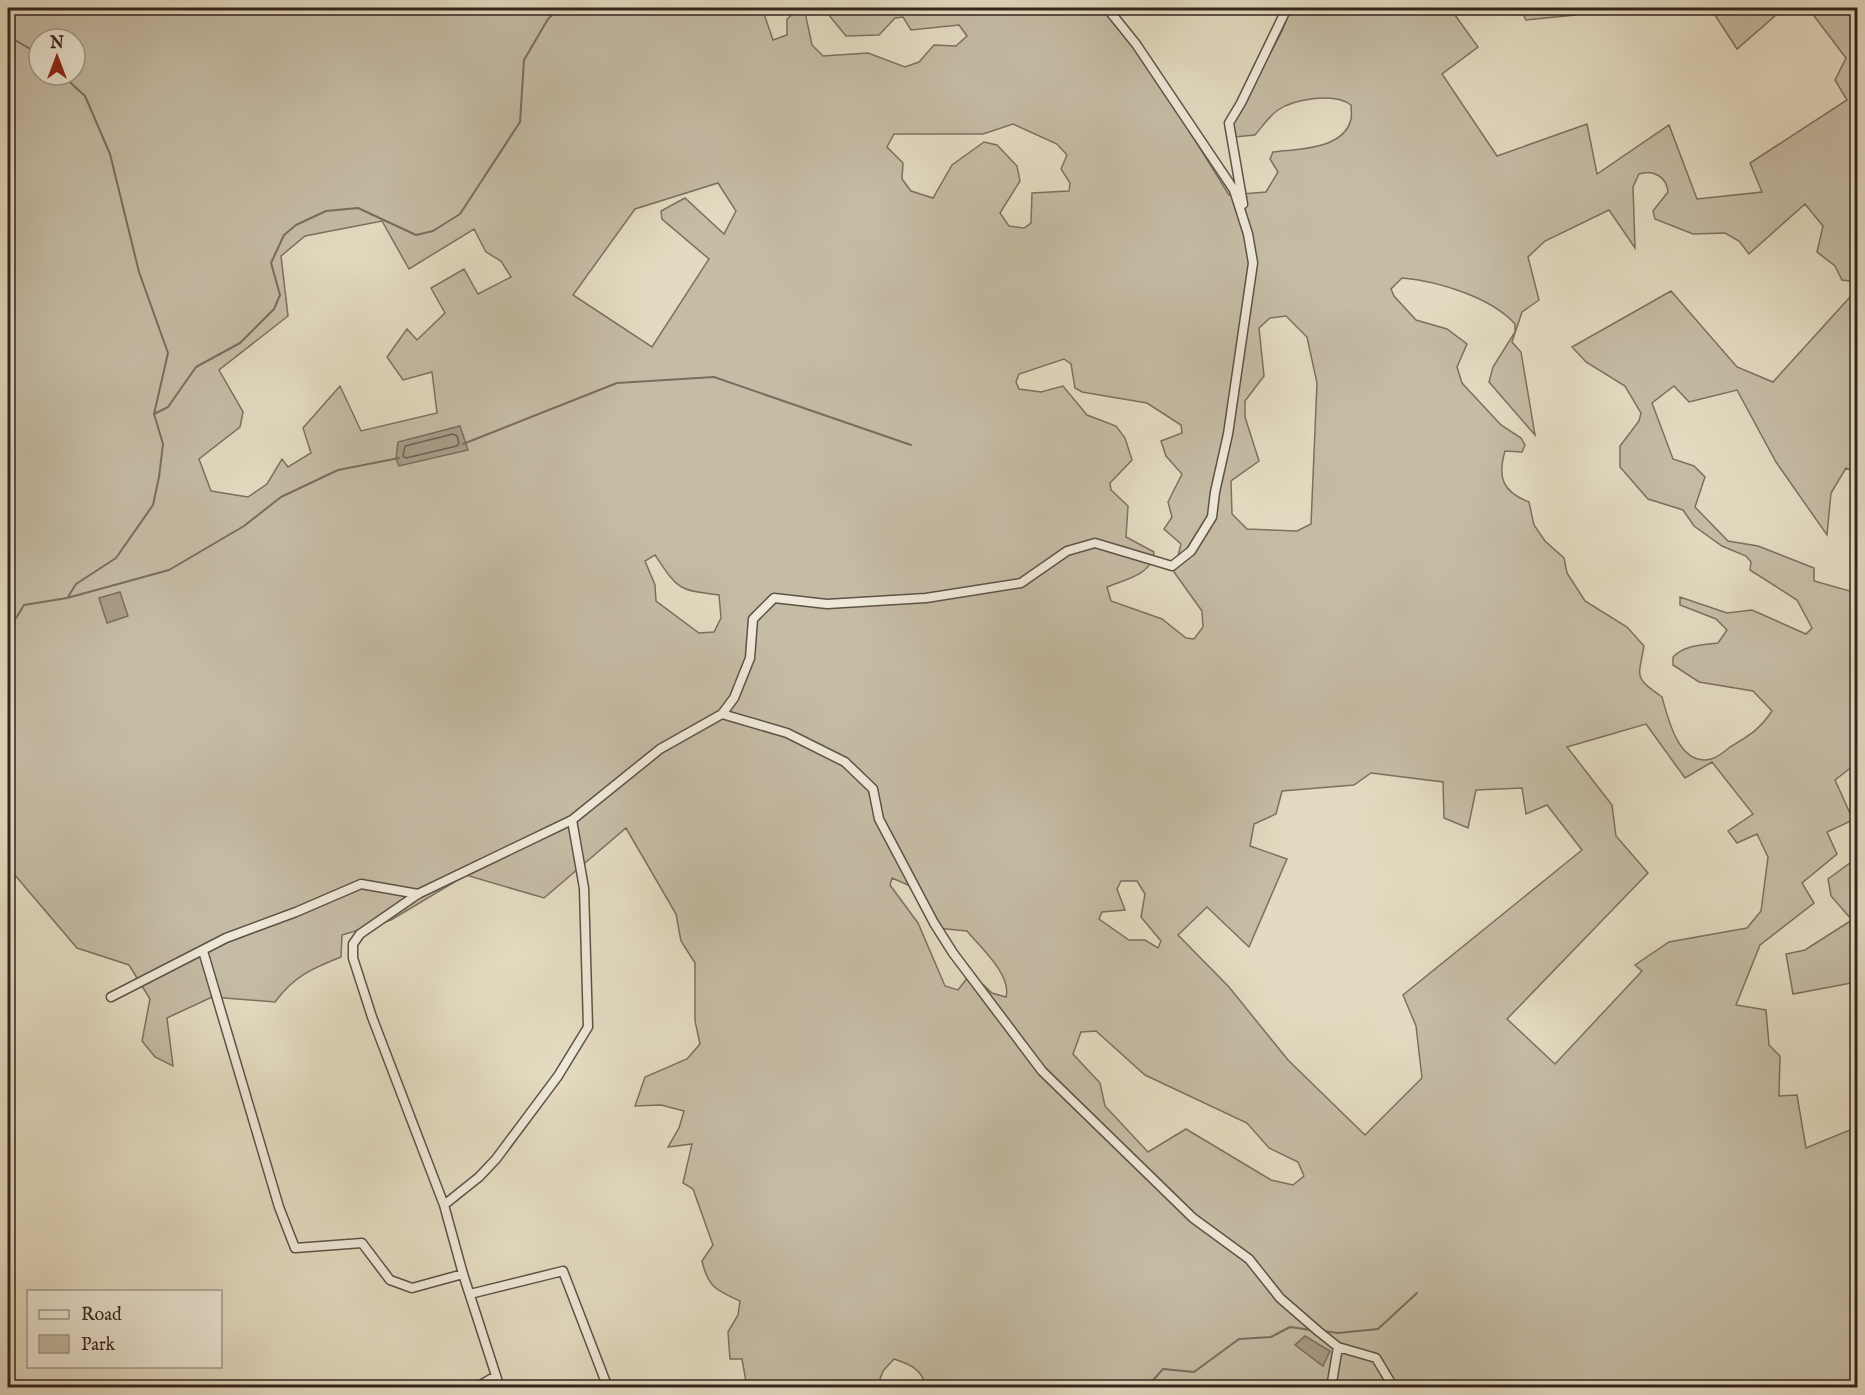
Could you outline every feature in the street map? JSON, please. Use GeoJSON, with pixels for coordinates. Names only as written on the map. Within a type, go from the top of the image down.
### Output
{"type":"FeatureCollection","features":[{"type":"Feature","properties":{"kind":"street"},"geometry":{"type":"LineString","coordinates":[[1107,8],[1136,44],[1234,190],[1248,234]]}},
{"type":"Feature","properties":{"kind":"street"},"geometry":{"type":"LineString","coordinates":[[500,1388],[463,1274],[444,1205],[372,1017],[353,958],[353,944],[360,934],[418,894],[572,820],[660,749],[722,714],[734,698],[750,657],[753,619],[774,598],[827,604],[915,599],[1021,583],[1067,550],[1095,543],[1172,566],[1191,551],[1212,518],[1215,492],[1228,434],[1253,263],[1229,123],[1241,104],[1287,8]]}},
{"type":"Feature","properties":{"kind":"street"},"geometry":{"type":"LineString","coordinates":[[722,714],[788,733],[845,762],[873,789],[879,819],[934,923],[953,953],[1042,1071],[1193,1218],[1249,1259],[1280,1298],[1315,1329],[1338,1347],[1376,1359],[1394,1388]]}},
{"type":"Feature","properties":{"kind":"street"},"geometry":{"type":"LineString","coordinates":[[444,1205],[479,1177],[496,1158],[558,1076],[588,1027],[584,888],[572,820]]}},
{"type":"Feature","properties":{"kind":"street"},"geometry":{"type":"LineString","coordinates":[[111,997],[226,938],[296,912],[361,884],[418,894]]}},
{"type":"Feature","properties":{"kind":"street"},"geometry":{"type":"LineString","coordinates":[[203,951],[279,1207],[295,1248],[362,1243],[390,1280],[412,1288],[463,1274]]}},
{"type":"Feature","properties":{"kind":"street"},"geometry":{"type":"LineString","coordinates":[[470,1294],[563,1271],[608,1388]]}},
{"type":"Feature","properties":{"kind":"street"},"geometry":{"type":"LineString","coordinates":[[1331,1388],[1338,1347]]}},
{"type":"Feature","properties":{"kind":"street"},"geometry":{"type":"LineString","coordinates":[[475,1388],[496,1376]]}},
{"type":"Feature","properties":{"kind":"green space"},"geometry":{"type":"Polygon","coordinates":[[[8,8],[762,8],[773,40],[787,35],[787,19],[793,14],[805,12],[812,45],[823,56],[868,53],[905,67],[919,62],[934,45],[956,46],[967,36],[959,25],[911,30],[903,17],[895,18],[879,35],[846,36],[823,8],[1105,8],[1139,50],[1229,195],[1266,192],[1278,172],[1270,159],[1273,152],[1318,146],[1330,142],[1347,129],[1351,119],[1351,105],[1344,101],[1314,98],[1278,110],[1255,135],[1234,137],[1232,125],[1282,31],[1291,8],[1450,8],[1478,47],[1442,74],[1497,156],[1587,124],[1597,174],[1669,125],[1697,199],[1762,192],[1750,163],[1847,100],[1835,80],[1846,58],[1808,8],[1857,8],[1858,274],[1850,281],[1842,280],[1835,266],[1817,252],[1823,226],[1805,204],[1749,254],[1739,241],[1725,233],[1693,234],[1655,219],[1653,211],[1668,192],[1667,187],[1662,178],[1654,174],[1639,174],[1633,187],[1635,248],[1609,210],[1545,241],[1528,257],[1539,300],[1522,312],[1512,342],[1521,352],[1535,435],[1489,382],[1493,367],[1515,332],[1515,324],[1505,314],[1478,298],[1447,287],[1402,278],[1391,289],[1394,296],[1416,320],[1447,329],[1467,344],[1457,367],[1462,383],[1501,425],[1521,438],[1525,445],[1522,452],[1505,451],[1502,469],[1504,483],[1513,494],[1529,502],[1534,525],[1545,541],[1564,558],[1567,573],[1585,601],[1627,627],[1644,646],[1640,671],[1642,681],[1662,697],[1672,728],[1683,749],[1700,760],[1716,757],[1754,732],[1772,711],[1753,691],[1699,682],[1673,665],[1673,657],[1678,653],[1694,646],[1718,643],[1727,630],[1716,619],[1680,605],[1680,597],[1727,613],[1752,610],[1806,634],[1812,628],[1797,600],[1750,570],[1751,562],[1746,556],[1722,546],[1694,526],[1683,510],[1648,499],[1620,467],[1620,446],[1639,421],[1641,413],[1625,386],[1586,362],[1572,347],[1671,291],[1737,367],[1773,382],[1850,297],[1857,302],[1857,473],[1846,468],[1831,493],[1827,535],[1776,462],[1737,390],[1689,402],[1674,386],[1652,403],[1673,459],[1694,466],[1705,477],[1695,507],[1728,541],[1758,546],[1814,568],[1814,581],[1857,593],[1857,763],[1835,780],[1853,820],[1827,832],[1837,854],[1802,883],[1814,903],[1760,945],[1736,1005],[1766,1010],[1769,1045],[1780,1056],[1779,1096],[1797,1095],[1806,1148],[1857,1127],[1857,1387],[927,1388],[919,1372],[906,1363],[894,1359],[883,1371],[877,1387],[747,1387],[742,1359],[730,1359],[728,1332],[738,1315],[740,1301],[714,1287],[707,1277],[702,1261],[713,1245],[693,1189],[683,1183],[692,1144],[668,1147],[679,1128],[684,1111],[661,1105],[635,1106],[645,1077],[687,1059],[700,1044],[695,1021],[695,963],[681,941],[676,914],[626,828],[544,898],[466,875],[391,920],[342,935],[341,957],[297,979],[275,1002],[212,997],[167,1018],[173,1066],[155,1057],[142,1041],[150,999],[129,965],[77,948],[8,867],[8,8]],[[1013,124],[983,134],[894,134],[887,147],[903,163],[902,179],[911,191],[933,198],[952,165],[984,142],[997,145],[1017,166],[1020,181],[1000,213],[1009,226],[1024,228],[1031,223],[1032,193],[1069,191],[1070,183],[1061,169],[1067,155],[1057,144],[1013,124]],[[718,183],[635,209],[573,295],[652,347],[709,259],[662,219],[661,211],[685,198],[724,234],[736,211],[718,183]],[[382,221],[305,236],[281,256],[288,316],[219,370],[243,412],[240,427],[199,459],[211,491],[248,497],[267,484],[282,459],[288,467],[311,453],[303,428],[340,386],[361,431],[437,413],[432,372],[403,380],[387,357],[407,329],[417,340],[445,313],[431,288],[464,269],[478,294],[511,277],[501,261],[486,252],[474,229],[409,269],[382,221]],[[1286,316],[1270,318],[1259,328],[1264,376],[1245,401],[1245,417],[1259,461],[1231,481],[1232,514],[1247,529],[1297,531],[1311,524],[1317,383],[1307,337],[1286,316]],[[1064,359],[1019,374],[1016,382],[1019,389],[1041,392],[1063,386],[1087,415],[1116,426],[1125,438],[1132,460],[1110,483],[1111,490],[1128,506],[1126,537],[1154,552],[1152,560],[1143,571],[1107,587],[1111,601],[1162,619],[1186,638],[1194,639],[1203,627],[1202,611],[1174,572],[1181,544],[1164,529],[1172,517],[1168,502],[1182,474],[1166,456],[1161,441],[1182,433],[1181,425],[1147,403],[1082,392],[1075,388],[1071,364],[1064,359]],[[655,555],[645,561],[655,585],[656,601],[699,633],[714,632],[721,618],[719,595],[680,586],[655,555]],[[1646,724],[1567,747],[1612,805],[1616,836],[1648,873],[1507,1019],[1555,1064],[1642,971],[1635,965],[1669,942],[1747,928],[1761,911],[1768,857],[1757,834],[1737,843],[1728,831],[1753,814],[1712,762],[1685,778],[1646,724]],[[1371,773],[1354,785],[1282,791],[1276,814],[1254,824],[1250,846],[1287,859],[1249,947],[1207,907],[1178,935],[1229,987],[1288,1060],[1365,1135],[1422,1078],[1416,1026],[1403,995],[1582,850],[1547,805],[1526,814],[1522,788],[1476,790],[1468,828],[1444,818],[1443,782],[1371,773]],[[892,878],[890,885],[918,923],[945,986],[958,990],[968,977],[975,977],[992,993],[1006,997],[1007,989],[1000,971],[967,931],[936,928],[913,887],[892,878]],[[1121,881],[1117,889],[1125,910],[1102,912],[1099,919],[1129,940],[1145,940],[1158,948],[1161,941],[1141,917],[1145,894],[1137,881],[1121,881]],[[1096,1031],[1081,1032],[1073,1054],[1100,1083],[1105,1106],[1148,1152],[1186,1129],[1271,1180],[1293,1185],[1304,1176],[1298,1162],[1269,1148],[1247,1123],[1145,1075],[1096,1031]]]}},
{"type":"Feature","properties":{"kind":"green space"},"geometry":{"type":"Polygon","coordinates":[[[1520,8],[1575,8],[1575,15],[1526,20],[1520,8]]]}},
{"type":"Feature","properties":{"kind":"green space"},"geometry":{"type":"Polygon","coordinates":[[[1784,8],[1737,49],[1711,9],[1784,8]]]}},
{"type":"Feature","properties":{"kind":"green space"},"geometry":{"type":"Polygon","coordinates":[[[1850,863],[1857,871],[1857,982],[1793,994],[1786,954],[1805,950],[1852,920],[1831,896],[1828,879],[1850,863]]]}},
{"type":"Feature","properties":{"kind":"water"},"geometry":{"type":"Polygon","coordinates":[[[460,426],[468,450],[399,466],[396,459],[398,442],[460,426]]]}},
{"type":"Feature","properties":{"kind":"water"},"geometry":{"type":"Polygon","coordinates":[[[120,592],[128,616],[107,623],[99,598],[120,592]]]}},
{"type":"Feature","properties":{"kind":"water"},"geometry":{"type":"Polygon","coordinates":[[[1305,1336],[1330,1351],[1323,1366],[1295,1345],[1305,1336]]]}},
{"type":"Feature","properties":{"kind":"waterway"},"geometry":{"type":"LineString","coordinates":[[154,414],[168,407],[196,367],[240,343],[274,309],[280,295],[271,263],[284,235],[296,225],[326,211],[358,208],[416,235],[433,231],[460,214],[520,122],[524,60],[548,19],[560,8]]}},
{"type":"Feature","properties":{"kind":"waterway"},"geometry":{"type":"LineString","coordinates":[[8,36],[27,47]]}},
{"type":"Feature","properties":{"kind":"waterway"},"geometry":{"type":"LineString","coordinates":[[68,597],[76,584],[116,558],[153,505],[163,444],[154,414],[168,353],[139,272],[110,154],[85,96],[75,87]]}},
{"type":"Feature","properties":{"kind":"waterway"},"geometry":{"type":"LineString","coordinates":[[463,444],[617,383],[714,377],[911,445]]}},
{"type":"Feature","properties":{"kind":"waterway"},"geometry":{"type":"LineString","coordinates":[[8,631],[24,605],[67,598],[169,570],[244,526],[281,497],[338,470],[399,458]]}},
{"type":"Feature","properties":{"kind":"waterway"},"geometry":{"type":"LineString","coordinates":[[1323,1331],[1338,1333],[1378,1329],[1417,1293]]}},
{"type":"Feature","properties":{"kind":"waterway"},"geometry":{"type":"LineString","coordinates":[[1146,1388],[1163,1369],[1194,1372],[1239,1339],[1271,1337],[1290,1327],[1311,1330]]}},
{"type":"Feature","properties":{"kind":"waterway"},"geometry":{"type":"LineString","coordinates":[[1043,1388],[1093,1383],[1121,1388]]}}]}
